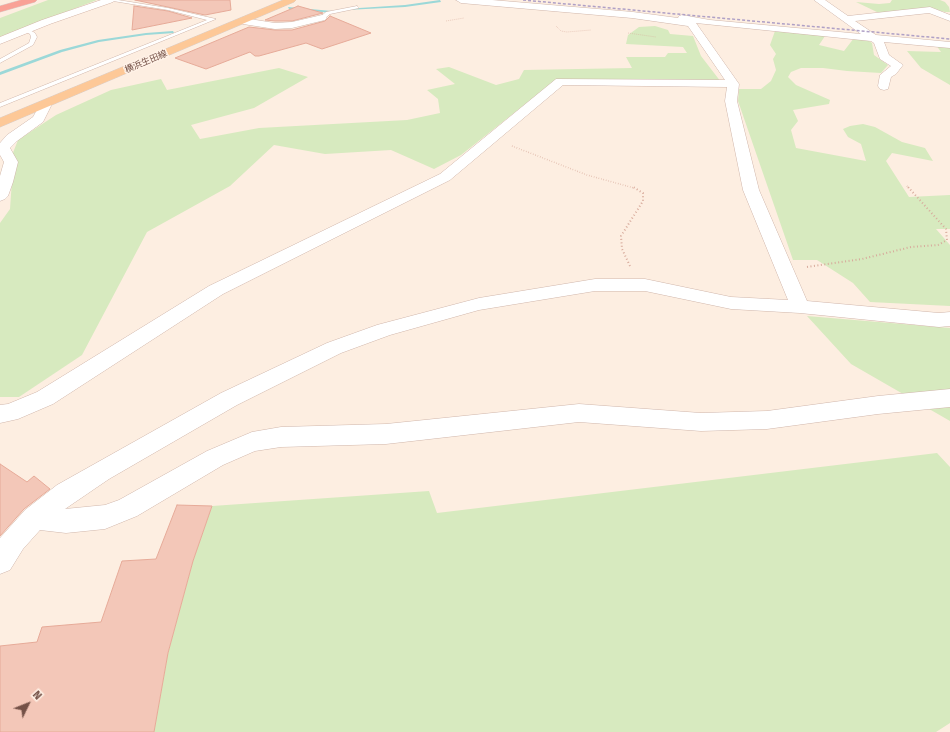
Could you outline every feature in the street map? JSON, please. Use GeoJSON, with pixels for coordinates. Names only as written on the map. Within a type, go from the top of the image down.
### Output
{"type":"FeatureCollection","features":[{"type":"Feature","properties":{"kind":"highway"},"geometry":{"type":"LineString","coordinates":[[0,11],[32,0]]}},
{"type":"Feature","properties":{"kind":"main road","name":"横浜生田線"},"geometry":{"type":"LineString","coordinates":[[0,111],[269,0]]}},
{"type":"Feature","properties":{"kind":"main road","name":"横浜生田線"},"geometry":{"type":"LineString","coordinates":[[0,123],[291,0]]}},
{"type":"Feature","properties":{"kind":"street"},"geometry":{"type":"LineString","coordinates":[[0,41],[109,0]]}},
{"type":"Feature","properties":{"kind":"street"},"geometry":{"type":"LineString","coordinates":[[461,0],[950,45]]}},
{"type":"Feature","properties":{"kind":"street"},"geometry":{"type":"LineString","coordinates":[[819,0],[875,38],[879,42],[884,57],[897,65],[892,72],[886,75],[884,86]]}},
{"type":"Feature","properties":{"kind":"street"},"geometry":{"type":"LineString","coordinates":[[847,19],[930,10],[950,18]]}},
{"type":"Feature","properties":{"kind":"street"},"geometry":{"type":"LineString","coordinates":[[634,15],[691,23],[733,84],[731,101],[751,190],[800,307]]}},
{"type":"Feature","properties":{"kind":"street"},"geometry":{"type":"LineString","coordinates":[[242,21],[275,26],[292,25],[322,18]]}},
{"type":"Feature","properties":{"kind":"street"},"geometry":{"type":"LineString","coordinates":[[0,414],[10,413],[45,398],[216,290],[445,177],[560,80],[733,84]]}},
{"type":"Feature","properties":{"kind":"street"},"geometry":{"type":"LineString","coordinates":[[0,196],[6,182],[11,162],[3,148],[12,138],[38,119],[46,104]]}},
{"type":"Feature","properties":{"kind":"street"},"geometry":{"type":"LineString","coordinates":[[0,561],[14,540],[34,518],[66,493],[100,472],[229,399],[334,348],[384,330],[479,304],[595,285],[645,285],[731,303],[800,307],[939,320],[950,319]]}},
{"type":"Feature","properties":{"kind":"street"},"geometry":{"type":"LineString","coordinates":[[34,518],[66,521],[105,517],[128,508],[215,458],[252,442],[281,437],[386,434],[579,413],[701,422],[767,420],[878,405],[950,398]]}},
{"type":"Feature","properties":{"kind":"lane"},"geometry":{"type":"LineString","coordinates":[[0,105],[213,19],[109,0]]}},
{"type":"Feature","properties":{"kind":"lane"},"geometry":{"type":"LineString","coordinates":[[322,18],[328,13],[357,7]]}},
{"type":"Feature","properties":{"kind":"lane"},"geometry":{"type":"LineString","coordinates":[[152,13],[173,11]]}},
{"type":"Feature","properties":{"kind":"lane"},"geometry":{"type":"LineString","coordinates":[[0,61],[31,44],[34,37],[32,33],[26,30]]}},
{"type":"Feature","properties":{"kind":"path"},"geometry":{"type":"LineString","coordinates":[[491,138],[586,175],[631,186],[643,193],[643,201],[621,236],[622,249],[632,272],[645,285]]}},
{"type":"Feature","properties":{"kind":"path"},"geometry":{"type":"LineString","coordinates":[[784,270],[862,259],[911,247],[938,246],[948,240],[946,229],[907,186]]}},
{"type":"Feature","properties":{"kind":"green space"},"geometry":{"type":"Polygon","coordinates":[[[48,0],[97,0],[0,37],[0,18],[48,0]]]}},
{"type":"Feature","properties":{"kind":"green space"},"geometry":{"type":"Polygon","coordinates":[[[892,0],[940,0],[945,2],[949,7],[950,12],[929,8],[879,13],[856,2],[879,4],[890,3],[892,0]]]}},
{"type":"Feature","properties":{"kind":"green space"},"geometry":{"type":"Polygon","coordinates":[[[655,26],[668,30],[670,34],[693,36],[701,56],[721,82],[557,79],[461,155],[434,169],[391,150],[325,154],[274,145],[230,186],[147,232],[82,355],[19,397],[0,397],[0,223],[10,209],[12,180],[7,168],[18,140],[56,115],[111,90],[161,79],[167,90],[279,68],[308,77],[254,108],[191,125],[200,139],[259,128],[407,120],[440,113],[438,99],[427,90],[455,84],[436,69],[449,67],[496,85],[519,79],[524,70],[632,68],[626,57],[665,57],[668,53],[687,53],[683,47],[626,44],[628,35],[639,27],[655,26]]]}},
{"type":"Feature","properties":{"kind":"green space"},"geometry":{"type":"Polygon","coordinates":[[[775,31],[825,36],[819,45],[844,51],[854,38],[866,39],[872,43],[874,55],[888,65],[881,73],[823,68],[801,68],[791,72],[788,77],[796,85],[830,100],[829,104],[793,110],[798,121],[791,130],[796,148],[866,161],[861,144],[848,137],[843,129],[850,126],[863,124],[875,127],[902,142],[925,148],[933,161],[892,153],[886,161],[909,197],[950,195],[950,229],[936,229],[950,245],[950,306],[870,302],[853,283],[817,260],[793,260],[738,101],[739,89],[761,89],[771,81],[776,70],[773,59],[776,54],[770,45],[775,31]]]}},
{"type":"Feature","properties":{"kind":"green space"},"geometry":{"type":"Polygon","coordinates":[[[936,45],[950,46],[950,85],[921,68],[907,51],[941,52],[936,45]]]}},
{"type":"Feature","properties":{"kind":"green space"},"geometry":{"type":"Polygon","coordinates":[[[807,316],[950,328],[950,421],[851,364],[807,316]]]}},
{"type":"Feature","properties":{"kind":"green space"},"geometry":{"type":"Polygon","coordinates":[[[937,453],[950,467],[950,723],[936,732],[154,732],[168,653],[193,561],[212,506],[429,491],[437,513],[937,453]]]}},
{"type":"Feature","properties":{"kind":"building"},"geometry":{"type":"Polygon","coordinates":[[[135,0],[230,0],[231,10],[205,15],[135,0]]]}},
{"type":"Feature","properties":{"kind":"building"},"geometry":{"type":"Polygon","coordinates":[[[134,6],[168,11],[192,18],[132,30],[134,6]]]}},
{"type":"Feature","properties":{"kind":"building"},"geometry":{"type":"Polygon","coordinates":[[[298,6],[323,13],[292,21],[265,20],[298,6]]]}},
{"type":"Feature","properties":{"kind":"building"},"geometry":{"type":"Polygon","coordinates":[[[330,16],[371,33],[322,49],[306,43],[259,56],[255,56],[250,52],[206,69],[175,58],[249,27],[292,30],[325,21],[330,16]]]}},
{"type":"Feature","properties":{"kind":"building"},"geometry":{"type":"Polygon","coordinates":[[[0,464],[27,482],[34,476],[50,489],[24,509],[0,536],[0,464]]]}},
{"type":"Feature","properties":{"kind":"building"},"geometry":{"type":"Polygon","coordinates":[[[177,505],[212,506],[193,561],[168,653],[154,732],[0,732],[0,646],[37,642],[42,627],[101,622],[122,561],[156,559],[177,505]]]}},
{"type":"Feature","properties":{"kind":"waterway"},"geometry":{"type":"LineString","coordinates":[[346,9],[405,6],[440,1]]}},
{"type":"Feature","properties":{"kind":"waterway"},"geometry":{"type":"LineString","coordinates":[[289,8],[332,12]]}},
{"type":"Feature","properties":{"kind":"waterway"},"geometry":{"type":"LineString","coordinates":[[0,74],[61,51],[99,41],[146,34],[173,32]]}},
{"type":"Feature","properties":{"kind":"railway"},"geometry":{"type":"LineString","coordinates":[[523,0],[950,39]]}}]}
